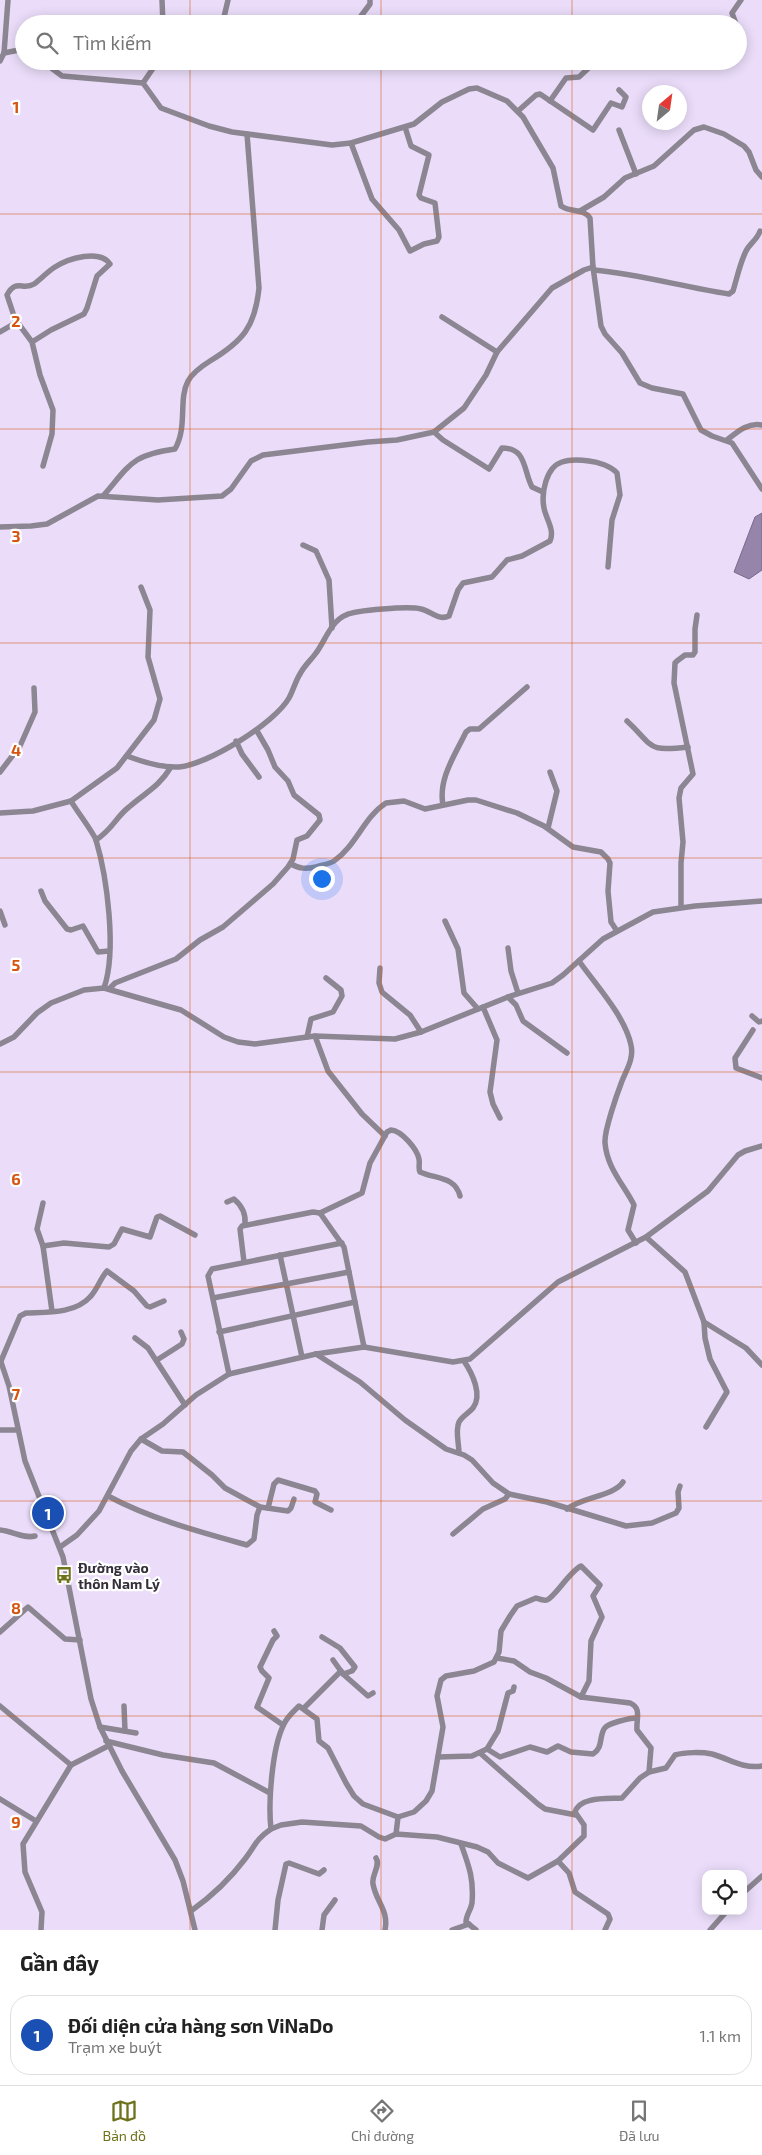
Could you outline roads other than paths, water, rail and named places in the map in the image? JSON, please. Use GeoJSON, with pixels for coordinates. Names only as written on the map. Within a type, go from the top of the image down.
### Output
{"type":"FeatureCollection","features":[{"type":"Feature","properties":{"kind":"street"},"geometry":{"type":"LineString","coordinates":[[0,60],[4,53],[8,0]]}},
{"type":"Feature","properties":{"kind":"street"},"geometry":{"type":"LineString","coordinates":[[162,0],[163,15]]}},
{"type":"Feature","properties":{"kind":"street"},"geometry":{"type":"LineString","coordinates":[[224,15],[228,0]]}},
{"type":"Feature","properties":{"kind":"street"},"geometry":{"type":"LineString","coordinates":[[363,15],[370,4],[370,0]]}},
{"type":"Feature","properties":{"kind":"street"},"geometry":{"type":"LineString","coordinates":[[733,15],[732,13],[741,0]]}},
{"type":"Feature","properties":{"kind":"street"},"geometry":{"type":"LineString","coordinates":[[4,53],[15,51]]}},
{"type":"Feature","properties":{"kind":"street"},"geometry":{"type":"LineString","coordinates":[[54,70],[62,76],[143,83]]}},
{"type":"Feature","properties":{"kind":"street"},"geometry":{"type":"LineString","coordinates":[[143,83],[152,70]]}},
{"type":"Feature","properties":{"kind":"street"},"geometry":{"type":"LineString","coordinates":[[550,101],[566,78],[579,77],[586,70]]}},
{"type":"Feature","properties":{"kind":"street"},"geometry":{"type":"LineString","coordinates":[[143,83],[157,104],[166,111],[218,129],[332,145],[351,143],[405,127],[417,122],[442,102],[473,88],[500,98],[518,111],[552,168],[561,206],[568,210],[588,214],[592,222],[594,268],[602,330],[622,353],[636,378],[646,386],[684,394],[701,430],[712,436],[727,440],[735,446],[762,489]]}},
{"type":"Feature","properties":{"kind":"street"},"geometry":{"type":"LineString","coordinates":[[518,111],[536,95],[542,95],[593,130],[610,103],[622,107],[626,97],[618,90]]}},
{"type":"Feature","properties":{"kind":"street"},"geometry":{"type":"LineString","coordinates":[[351,143],[372,200],[399,230],[410,251],[438,240],[439,231],[434,202],[421,198],[419,195],[429,155],[411,146],[405,127]]}},
{"type":"Feature","properties":{"kind":"street"},"geometry":{"type":"LineString","coordinates":[[580,211],[604,197],[622,180],[654,166],[694,130],[704,127],[724,134],[744,146],[756,170],[762,177]]}},
{"type":"Feature","properties":{"kind":"street"},"geometry":{"type":"LineString","coordinates":[[619,130],[636,174]]}},
{"type":"Feature","properties":{"kind":"street"},"geometry":{"type":"LineString","coordinates":[[103,496],[134,460],[144,455],[175,449],[182,432],[187,382],[200,367],[232,347],[242,338],[251,325],[256,313],[259,288],[248,134]]}},
{"type":"Feature","properties":{"kind":"street"},"geometry":{"type":"LineString","coordinates":[[0,528],[47,524],[93,498],[103,496],[158,500],[222,496],[231,489],[251,461],[263,455],[397,440],[434,432],[464,408],[486,375],[497,352],[555,285],[594,268],[629,273],[661,282],[729,294],[733,291],[748,249],[756,241],[760,231]]}},
{"type":"Feature","properties":{"kind":"street"},"geometry":{"type":"LineString","coordinates":[[32,342],[51,330],[84,314],[88,308],[97,276],[110,264],[108,261],[94,256],[80,257],[58,265],[28,287],[18,285],[12,287],[7,298],[17,322],[32,342],[40,376],[53,410],[52,434],[43,466]]}},
{"type":"Feature","properties":{"kind":"street"},"geometry":{"type":"LineString","coordinates":[[442,317],[497,352]]}},
{"type":"Feature","properties":{"kind":"street"},"geometry":{"type":"LineString","coordinates":[[0,332],[17,322]]}},
{"type":"Feature","properties":{"kind":"street"},"geometry":{"type":"LineString","coordinates":[[727,440],[741,429],[762,423]]}},
{"type":"Feature","properties":{"kind":"street"},"geometry":{"type":"LineString","coordinates":[[434,432],[449,445],[489,469],[502,448],[517,452],[522,457],[532,487],[543,492]]}},
{"type":"Feature","properties":{"kind":"street"},"geometry":{"type":"LineString","coordinates":[[127,756],[171,767],[186,766],[208,759],[236,741],[257,731],[288,699],[301,671],[332,628],[344,616],[356,612],[418,608],[442,618],[449,616],[458,590],[463,583],[492,577],[506,560],[522,556],[550,541],[552,533],[544,510],[543,492],[551,470],[560,462],[576,460],[592,462],[614,470],[619,478],[620,495],[612,520],[608,567]]}},
{"type":"Feature","properties":{"kind":"street"},"geometry":{"type":"LineString","coordinates":[[303,545],[316,551],[329,580],[332,628]]}},
{"type":"Feature","properties":{"kind":"street"},"geometry":{"type":"LineString","coordinates":[[0,813],[33,812],[71,801],[116,770],[154,720],[160,700],[148,657],[150,610],[141,587]]}},
{"type":"Feature","properties":{"kind":"street"},"geometry":{"type":"LineString","coordinates":[[681,907],[680,863],[683,842],[679,798],[681,788],[693,774],[674,683],[675,663],[685,655],[694,653],[697,615]]}},
{"type":"Feature","properties":{"kind":"street"},"geometry":{"type":"LineString","coordinates":[[443,805],[442,785],[466,732],[470,729],[479,729],[527,687]]}},
{"type":"Feature","properties":{"kind":"street"},"geometry":{"type":"LineString","coordinates":[[0,772],[20,746],[35,712],[34,688]]}},
{"type":"Feature","properties":{"kind":"street"},"geometry":{"type":"LineString","coordinates":[[627,721],[644,740],[655,748],[660,750],[688,747]]}},
{"type":"Feature","properties":{"kind":"street"},"geometry":{"type":"LineString","coordinates":[[107,988],[114,983],[176,959],[200,940],[223,927],[273,884],[291,864],[296,842],[307,836],[321,818],[294,795],[288,781],[275,767],[257,731]]}},
{"type":"Feature","properties":{"kind":"street"},"geometry":{"type":"LineString","coordinates":[[236,741],[242,754],[259,777]]}},
{"type":"Feature","properties":{"kind":"street"},"geometry":{"type":"LineString","coordinates":[[96,840],[111,829],[128,807],[161,783],[171,767]]}},
{"type":"Feature","properties":{"kind":"street"},"geometry":{"type":"LineString","coordinates":[[548,828],[557,791],[550,772]]}},
{"type":"Feature","properties":{"kind":"street"},"geometry":{"type":"LineString","coordinates":[[291,864],[306,869],[333,862],[346,850],[358,833],[386,803],[404,800],[422,809],[476,800],[517,813],[548,828],[573,847],[596,850],[608,858],[608,891],[611,922],[617,931]]}},
{"type":"Feature","properties":{"kind":"street"},"geometry":{"type":"LineString","coordinates":[[71,801],[96,840],[102,868],[110,952],[110,972],[107,988]]}},
{"type":"Feature","properties":{"kind":"street"},"geometry":{"type":"LineString","coordinates":[[41,891],[45,901],[67,929],[72,930],[83,926],[98,952],[110,952]]}},
{"type":"Feature","properties":{"kind":"street"},"geometry":{"type":"LineString","coordinates":[[0,1044],[14,1037],[37,1013],[52,1003],[84,990],[107,988],[181,1010],[224,1037],[238,1042],[255,1044],[315,1036],[345,1036],[389,1040],[421,1032],[518,993],[552,983],[597,944],[653,912],[681,907],[762,901]]}},
{"type":"Feature","properties":{"kind":"street"},"geometry":{"type":"LineString","coordinates":[[0,911],[5,925]]}},
{"type":"Feature","properties":{"kind":"street"},"geometry":{"type":"LineString","coordinates":[[445,921],[458,948],[464,993],[481,1008],[497,1040],[490,1092],[493,1104],[500,1118]]}},
{"type":"Feature","properties":{"kind":"street"},"geometry":{"type":"LineString","coordinates":[[508,948],[511,971],[518,993]]}},
{"type":"Feature","properties":{"kind":"street"},"geometry":{"type":"LineString","coordinates":[[579,961],[618,1015],[631,1045],[631,1060],[621,1083],[606,1133],[605,1144],[612,1168],[634,1205],[628,1230],[636,1243]]}},
{"type":"Feature","properties":{"kind":"street"},"geometry":{"type":"LineString","coordinates":[[380,968],[379,983],[382,992],[410,1015],[421,1032]]}},
{"type":"Feature","properties":{"kind":"street"},"geometry":{"type":"LineString","coordinates":[[308,1037],[311,1020],[333,1012],[342,996],[341,990],[326,978]]}},
{"type":"Feature","properties":{"kind":"street"},"geometry":{"type":"LineString","coordinates":[[508,997],[516,1005],[526,1024],[566,1053]]}},
{"type":"Feature","properties":{"kind":"street"},"geometry":{"type":"LineString","coordinates":[[752,1016],[759,1022],[762,1021]]}},
{"type":"Feature","properties":{"kind":"street"},"geometry":{"type":"LineString","coordinates":[[753,1030],[735,1058],[734,1063],[736,1068],[762,1078]]}},
{"type":"Feature","properties":{"kind":"street"},"geometry":{"type":"LineString","coordinates":[[315,1036],[328,1071],[362,1114],[385,1136]]}},
{"type":"Feature","properties":{"kind":"street"},"geometry":{"type":"LineString","coordinates":[[244,1262],[240,1229],[245,1224],[313,1212],[320,1213],[362,1193],[370,1163],[385,1136],[391,1130],[397,1132],[417,1154],[420,1172],[439,1177],[455,1185],[460,1196]]}},
{"type":"Feature","properties":{"kind":"street"},"geometry":{"type":"LineString","coordinates":[[60,1547],[85,1527],[103,1506],[131,1450],[141,1439],[160,1426],[206,1387],[229,1374],[316,1354],[364,1348],[452,1362],[464,1361],[477,1354],[558,1282],[646,1237],[708,1191],[738,1155],[762,1146]]}},
{"type":"Feature","properties":{"kind":"street"},"geometry":{"type":"LineString","coordinates":[[227,1202],[234,1199],[239,1204],[245,1216],[245,1224]]}},
{"type":"Feature","properties":{"kind":"street"},"geometry":{"type":"LineString","coordinates":[[44,1203],[37,1225],[38,1235],[43,1246],[52,1311]]}},
{"type":"Feature","properties":{"kind":"street"},"geometry":{"type":"LineString","coordinates":[[320,1213],[342,1243],[364,1348]]}},
{"type":"Feature","properties":{"kind":"street"},"geometry":{"type":"LineString","coordinates":[[43,1246],[64,1243],[109,1247],[114,1244],[122,1229],[150,1237],[157,1217],[160,1216],[196,1235]]}},
{"type":"Feature","properties":{"kind":"street"},"geometry":{"type":"LineString","coordinates":[[646,1237],[685,1272],[704,1322],[705,1338],[710,1359],[727,1388],[727,1392],[706,1427]]}},
{"type":"Feature","properties":{"kind":"street"},"geometry":{"type":"LineString","coordinates":[[229,1374],[208,1276],[212,1269],[342,1243]]}},
{"type":"Feature","properties":{"kind":"street"},"geometry":{"type":"LineString","coordinates":[[280,1255],[302,1357]]}},
{"type":"Feature","properties":{"kind":"street"},"geometry":{"type":"LineString","coordinates":[[164,1301],[150,1307],[147,1306],[134,1291],[107,1270],[90,1297],[84,1302],[74,1307],[26,1313],[20,1316],[0,1360],[9,1386],[25,1461],[34,1488],[60,1547],[91,1699],[100,1727],[107,1744],[175,1860],[196,1930]]}},
{"type":"Feature","properties":{"kind":"street"},"geometry":{"type":"LineString","coordinates":[[213,1298],[349,1272]]}},
{"type":"Feature","properties":{"kind":"street"},"geometry":{"type":"LineString","coordinates":[[219,1332],[355,1302]]}},
{"type":"Feature","properties":{"kind":"street"},"geometry":{"type":"LineString","coordinates":[[704,1322],[746,1348],[762,1365]]}},
{"type":"Feature","properties":{"kind":"street"},"geometry":{"type":"LineString","coordinates":[[157,1360],[182,1344],[184,1339],[181,1332]]}},
{"type":"Feature","properties":{"kind":"street"},"geometry":{"type":"LineString","coordinates":[[134,1338],[148,1348],[157,1360],[184,1405]]}},
{"type":"Feature","properties":{"kind":"street"},"geometry":{"type":"LineString","coordinates":[[316,1354],[360,1382],[405,1420],[446,1449],[472,1460],[493,1483],[509,1494],[567,1509],[620,1526],[652,1523],[678,1512],[678,1492],[680,1486]]}},
{"type":"Feature","properties":{"kind":"street"},"geometry":{"type":"LineString","coordinates":[[459,1453],[458,1425],[461,1418],[472,1409],[476,1396],[474,1377],[464,1361]]}},
{"type":"Feature","properties":{"kind":"street"},"geometry":{"type":"LineString","coordinates":[[0,1430],[18,1430]]}},
{"type":"Feature","properties":{"kind":"street"},"geometry":{"type":"LineString","coordinates":[[141,1439],[162,1451],[183,1452],[210,1473],[222,1486],[260,1507],[288,1512],[294,1499]]}},
{"type":"Feature","properties":{"kind":"street"},"geometry":{"type":"LineString","coordinates":[[268,1508],[272,1487],[278,1480],[315,1491],[317,1494],[315,1502],[331,1510]]}},
{"type":"Feature","properties":{"kind":"street"},"geometry":{"type":"LineString","coordinates":[[567,1509],[582,1500],[616,1489],[623,1482]]}},
{"type":"Feature","properties":{"kind":"street"},"geometry":{"type":"LineString","coordinates":[[452,1534],[483,1509],[505,1500],[509,1494]]}},
{"type":"Feature","properties":{"kind":"street"},"geometry":{"type":"LineString","coordinates":[[108,1496],[134,1509],[198,1531],[247,1545],[254,1539],[260,1507]]}},
{"type":"Feature","properties":{"kind":"street"},"geometry":{"type":"LineString","coordinates":[[0,1530],[28,1538],[35,1536]]}},
{"type":"Feature","properties":{"kind":"street"},"geometry":{"type":"LineString","coordinates":[[271,1830],[270,1793],[283,1725],[299,1706],[317,1718],[319,1741],[328,1748],[336,1767],[354,1796],[368,1807],[398,1817],[414,1812],[430,1796],[438,1757],[443,1727],[437,1696],[441,1680],[446,1676],[477,1670],[489,1665],[497,1658],[501,1631],[516,1608],[536,1598],[548,1600],[577,1568],[583,1566],[600,1585],[592,1596],[602,1617],[591,1641],[589,1681],[581,1697]]}},
{"type":"Feature","properties":{"kind":"street"},"geometry":{"type":"LineString","coordinates":[[0,1632],[28,1607],[65,1639],[80,1640]]}},
{"type":"Feature","properties":{"kind":"street"},"geometry":{"type":"LineString","coordinates":[[274,1631],[277,1637],[273,1640],[260,1667],[270,1678],[257,1707],[283,1725]]}},
{"type":"Feature","properties":{"kind":"street"},"geometry":{"type":"LineString","coordinates":[[304,1708],[342,1673],[356,1667],[340,1648],[322,1637]]}},
{"type":"Feature","properties":{"kind":"street"},"geometry":{"type":"LineString","coordinates":[[497,1658],[514,1661],[530,1672],[546,1678],[581,1697],[633,1704],[637,1708],[638,1734],[651,1748],[650,1772]]}},
{"type":"Feature","properties":{"kind":"street"},"geometry":{"type":"LineString","coordinates":[[333,1660],[342,1673],[368,1696],[373,1693]]}},
{"type":"Feature","properties":{"kind":"street"},"geometry":{"type":"LineString","coordinates":[[438,1757],[472,1756],[487,1749],[498,1731],[508,1693],[513,1691],[514,1687]]}},
{"type":"Feature","properties":{"kind":"street"},"geometry":{"type":"LineString","coordinates":[[0,1706],[71,1765]]}},
{"type":"Feature","properties":{"kind":"street"},"geometry":{"type":"LineString","coordinates":[[124,1706],[125,1731]]}},
{"type":"Feature","properties":{"kind":"street"},"geometry":{"type":"LineString","coordinates":[[487,1749],[500,1757],[533,1747],[548,1752],[558,1746],[571,1752],[593,1754],[598,1748],[606,1726],[637,1718]]}},
{"type":"Feature","properties":{"kind":"street"},"geometry":{"type":"LineString","coordinates":[[100,1727],[136,1733]]}},
{"type":"Feature","properties":{"kind":"street"},"geometry":{"type":"LineString","coordinates":[[41,1930],[42,1912],[27,1877],[23,1844],[71,1765],[107,1744],[214,1763],[270,1793]]}},
{"type":"Feature","properties":{"kind":"street"},"geometry":{"type":"LineString","coordinates":[[191,1911],[216,1892],[246,1858],[255,1842],[281,1825],[302,1822],[361,1826],[379,1838],[385,1839],[396,1834],[432,1836],[477,1847],[488,1852],[498,1863],[525,1878],[531,1877],[558,1861],[584,1836],[584,1825],[576,1815],[545,1809],[480,1753]]}},
{"type":"Feature","properties":{"kind":"street"},"geometry":{"type":"LineString","coordinates":[[576,1815],[577,1806],[583,1803],[622,1798],[640,1778],[650,1772],[666,1768],[678,1754],[710,1754],[738,1765],[762,1766]]}},
{"type":"Feature","properties":{"kind":"street"},"geometry":{"type":"LineString","coordinates":[[0,1799],[36,1821]]}},
{"type":"Feature","properties":{"kind":"street"},"geometry":{"type":"LineString","coordinates":[[396,1834],[398,1817]]}},
{"type":"Feature","properties":{"kind":"street"},"geometry":{"type":"LineString","coordinates":[[461,1844],[472,1874],[472,1906],[465,1919],[476,1930]]}},
{"type":"Feature","properties":{"kind":"street"},"geometry":{"type":"LineString","coordinates":[[376,1858],[377,1864],[372,1882],[386,1917],[385,1930]]}},
{"type":"Feature","properties":{"kind":"street"},"geometry":{"type":"LineString","coordinates":[[558,1861],[569,1873],[575,1892],[608,1914],[610,1919],[605,1930]]}},
{"type":"Feature","properties":{"kind":"street"},"geometry":{"type":"LineString","coordinates":[[275,1930],[278,1900],[286,1864],[289,1863],[319,1874],[324,1870]]}},
{"type":"Feature","properties":{"kind":"street"},"geometry":{"type":"LineString","coordinates":[[747,1889],[762,1876]]}},
{"type":"Feature","properties":{"kind":"street"},"geometry":{"type":"LineString","coordinates":[[322,1930],[324,1915],[335,1900]]}},
{"type":"Feature","properties":{"kind":"street"},"geometry":{"type":"LineString","coordinates":[[713,1929],[724,1915]]}},
{"type":"Feature","properties":{"kind":"street"},"geometry":{"type":"LineString","coordinates":[[452,1930],[469,1924]]}},
{"type":"Feature","properties":{"kind":"place","name":"Đối diện cửa hàng sơn ViNaDo"},"geometry":{"type":"Point","coordinates":[48,1513]}},
{"type":"Feature","properties":{"kind":"place","name":"Đường vào thôn Nam Lý"},"geometry":{"type":"Point","coordinates":[64,1575]}}]}
